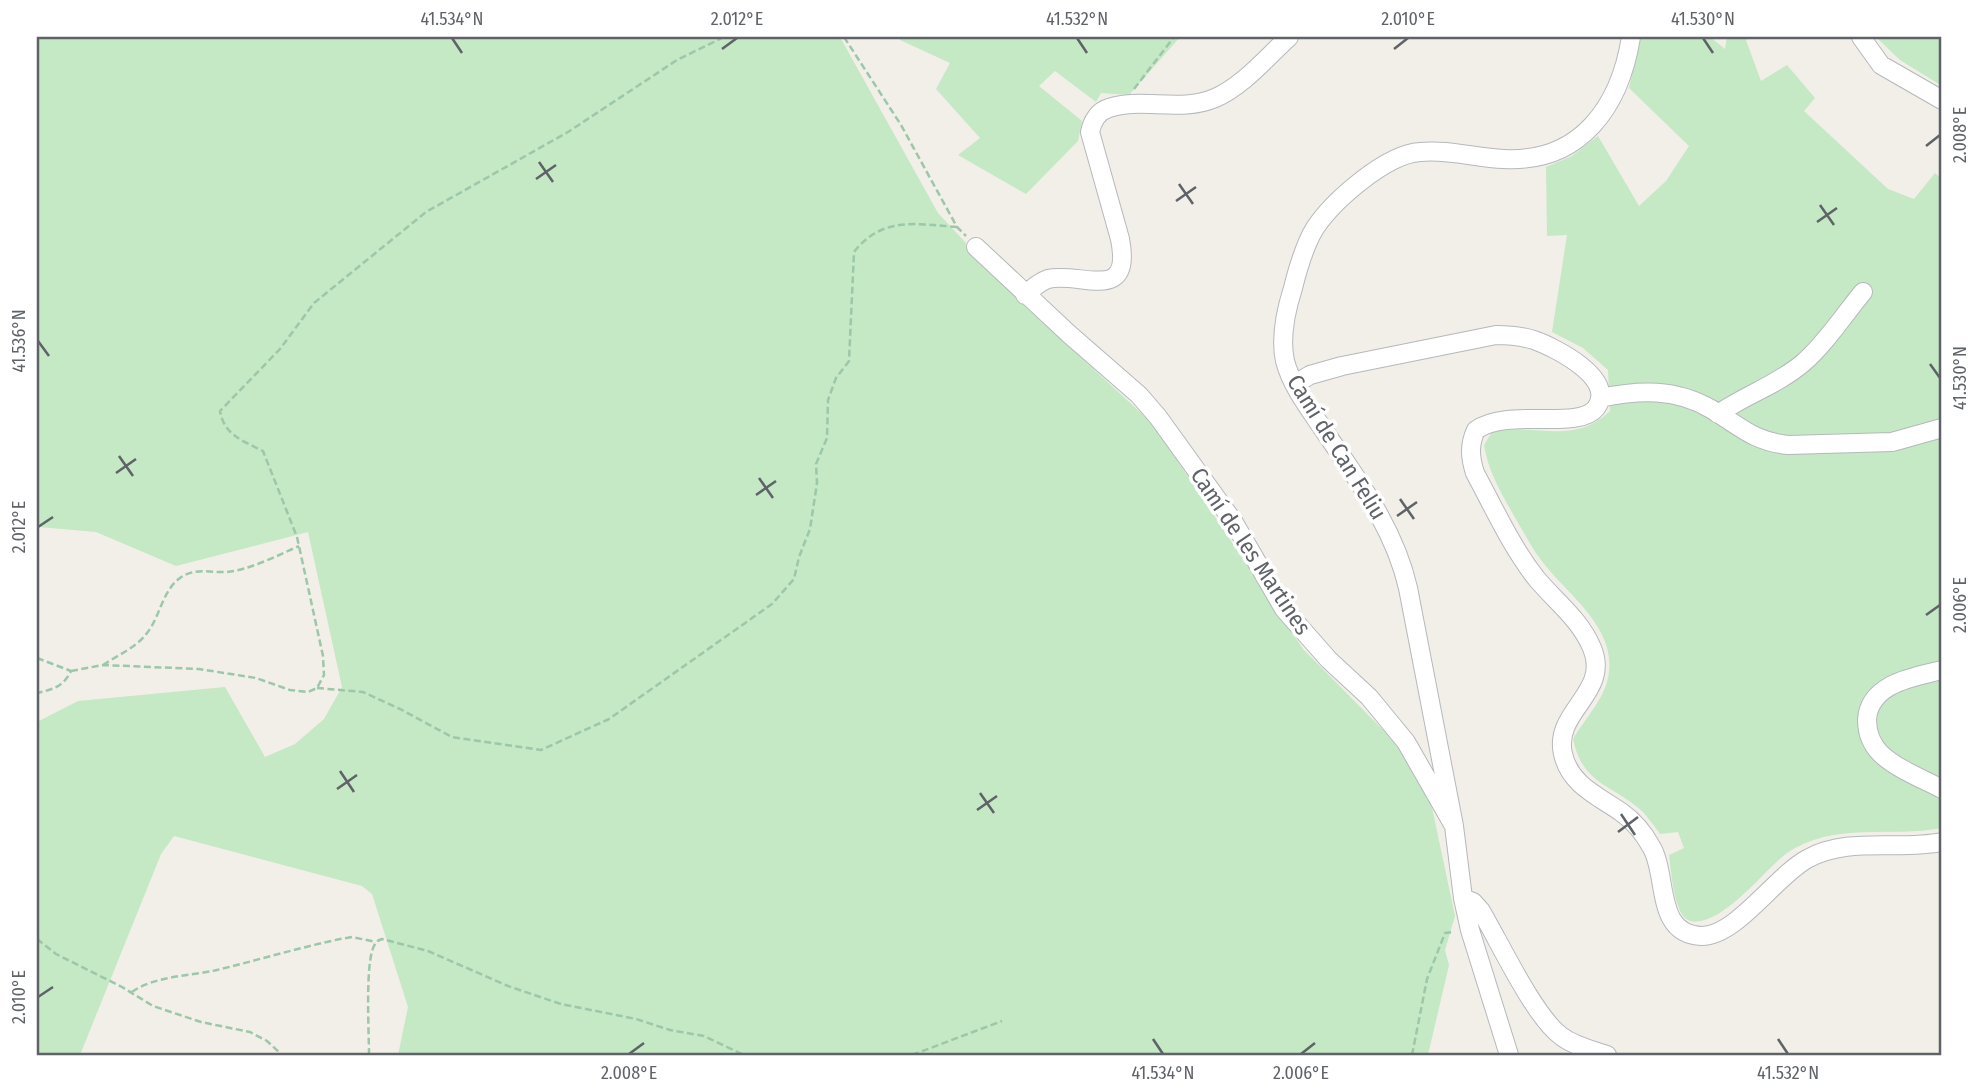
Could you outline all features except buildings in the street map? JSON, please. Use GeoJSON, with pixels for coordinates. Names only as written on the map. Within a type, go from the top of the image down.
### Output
{"type":"FeatureCollection","features":[{"type":"Feature","properties":{"kind":"street"},"geometry":{"type":"LineString","coordinates":[[1026,295],[1047,279],[1099,282],[1114,276],[1119,269],[1122,251],[1120,239],[1090,132],[1092,124],[1103,110],[1121,106],[1188,104],[1218,97],[1289,37]]}},
{"type":"Feature","properties":{"kind":"street","name":"Camí de Can Feliu"},"geometry":{"type":"LineString","coordinates":[[1454,826],[1408,588],[1398,550],[1373,502],[1295,384],[1285,361],[1283,345],[1292,290],[1307,243],[1316,227],[1348,192],[1377,168],[1417,152],[1505,159],[1537,158],[1567,146],[1590,131],[1614,94],[1624,70],[1631,37]]}},
{"type":"Feature","properties":{"kind":"street"},"geometry":{"type":"LineString","coordinates":[[1861,37],[1881,65],[1942,100]]}},
{"type":"Feature","properties":{"kind":"street","name":"Camí de les Martines"},"geometry":{"type":"LineString","coordinates":[[976,247],[1139,395],[1233,521],[1284,609],[1329,660],[1369,697],[1406,742],[1454,826],[1470,930],[1509,1055]]}},
{"type":"Feature","properties":{"kind":"street"},"geometry":{"type":"LineString","coordinates":[[1718,414],[1777,382],[1803,363],[1863,292]]}},
{"type":"Feature","properties":{"kind":"street"},"geometry":{"type":"LineString","coordinates":[[1295,384],[1310,375],[1342,366],[1496,335],[1515,336],[1550,347],[1584,368],[1594,379],[1600,398],[1597,406],[1583,416],[1572,419],[1511,419],[1484,424],[1476,430],[1472,439],[1471,460],[1475,473],[1512,542],[1537,579],[1576,621],[1593,649],[1597,671],[1587,694],[1565,726],[1563,754],[1574,777],[1585,789],[1623,813],[1652,847],[1660,863],[1670,918],[1679,928],[1690,934],[1711,935],[1723,930],[1740,918],[1792,868],[1823,851],[1852,846],[1901,847],[1942,842]]}},
{"type":"Feature","properties":{"kind":"street"},"geometry":{"type":"LineString","coordinates":[[1600,398],[1661,391],[1689,399],[1760,439],[1788,445],[1892,442],[1942,428]]}},
{"type":"Feature","properties":{"kind":"street"},"geometry":{"type":"LineString","coordinates":[[1942,670],[1897,683],[1881,691],[1870,705],[1867,726],[1873,745],[1879,752],[1942,789]]}},
{"type":"Feature","properties":{"kind":"street"},"geometry":{"type":"LineString","coordinates":[[1463,898],[1473,901],[1480,911],[1538,1009],[1554,1030],[1574,1044],[1607,1055]]}},
{"type":"Feature","properties":{"kind":"path"},"geometry":{"type":"LineString","coordinates":[[317,688],[324,675],[324,656],[299,546],[263,451],[235,436],[222,423],[220,411],[279,349],[314,303],[426,212],[568,132],[677,60],[724,37]]}},
{"type":"Feature","properties":{"kind":"path"},"geometry":{"type":"LineString","coordinates":[[844,37],[901,125],[957,227],[976,247]]}},
{"type":"Feature","properties":{"kind":"path"},"geometry":{"type":"LineString","coordinates":[[1121,106],[1174,37]]}},
{"type":"Feature","properties":{"kind":"path"},"geometry":{"type":"LineString","coordinates":[[37,658],[71,671],[103,665],[199,669],[256,678],[290,690],[308,692],[317,688],[363,692],[452,737],[541,750],[609,719],[772,604],[794,579],[799,556],[810,529],[817,483],[816,464],[827,438],[828,400],[836,378],[849,361],[854,252],[865,238],[901,223],[957,227]]}},
{"type":"Feature","properties":{"kind":"path"},"geometry":{"type":"LineString","coordinates":[[103,665],[136,644],[148,632],[161,603],[178,579],[197,571],[228,572],[299,546]]}},
{"type":"Feature","properties":{"kind":"path"},"geometry":{"type":"LineString","coordinates":[[37,693],[66,682],[71,671]]}},
{"type":"Feature","properties":{"kind":"path"},"geometry":{"type":"LineString","coordinates":[[1412,1055],[1427,979],[1445,933],[1470,930]]}},
{"type":"Feature","properties":{"kind":"path"},"geometry":{"type":"LineString","coordinates":[[131,993],[137,988],[161,981],[215,971],[340,939],[352,937],[376,942]]}},
{"type":"Feature","properties":{"kind":"path"},"geometry":{"type":"LineString","coordinates":[[37,939],[56,954],[153,1006],[201,1022],[250,1032],[267,1041],[282,1055]]}},
{"type":"Feature","properties":{"kind":"path"},"geometry":{"type":"LineString","coordinates":[[369,1055],[368,991],[372,949],[376,942],[382,939],[428,951],[508,986],[561,1004],[704,1036],[744,1055]]}},
{"type":"Feature","properties":{"kind":"path"},"geometry":{"type":"LineString","coordinates":[[912,1055],[1002,1021]]}},
{"type":"Feature","properties":{"kind":"path"},"geometry":{"type":"LineString","coordinates":[[818,1055],[863,1055]]}},
{"type":"Feature","properties":{"kind":"green space"},"geometry":{"type":"Polygon","coordinates":[[[37,37],[840,37],[938,213],[1023,304],[1153,424],[1303,649],[1386,733],[1427,784],[1455,916],[1445,950],[1449,965],[1428,1055],[398,1055],[408,1007],[372,894],[362,886],[174,836],[161,854],[80,1055],[37,1055],[37,722],[78,701],[225,687],[265,757],[295,744],[324,719],[342,687],[308,532],[176,566],[96,532],[39,527],[37,524],[37,37]]]}},
{"type":"Feature","properties":{"kind":"green space"},"geometry":{"type":"Polygon","coordinates":[[[900,37],[1180,37],[1129,95],[1101,93],[1096,102],[1055,71],[1039,86],[1082,121],[1078,141],[1026,194],[958,155],[980,138],[936,89],[950,63],[900,40],[900,37]]]}},
{"type":"Feature","properties":{"kind":"green space"},"geometry":{"type":"Polygon","coordinates":[[[1641,37],[1710,37],[1725,49],[1727,37],[1751,37],[1746,40],[1761,81],[1787,65],[1815,98],[1804,111],[1888,189],[1914,199],[1935,173],[1942,179],[1942,828],[1843,834],[1805,843],[1787,853],[1727,908],[1700,921],[1688,920],[1683,916],[1676,901],[1669,855],[1684,848],[1678,832],[1660,834],[1643,812],[1592,775],[1578,754],[1573,739],[1606,686],[1609,660],[1606,643],[1588,613],[1533,548],[1499,488],[1484,445],[1492,432],[1567,431],[1596,422],[1610,411],[1608,370],[1583,348],[1552,332],[1567,235],[1547,236],[1546,167],[1572,156],[1598,136],[1639,206],[1666,181],[1689,146],[1629,88],[1641,37]]]}},
{"type":"Feature","properties":{"kind":"green space"},"geometry":{"type":"Polygon","coordinates":[[[1876,37],[1942,37],[1942,86],[1900,60],[1876,37]]]}}]}
